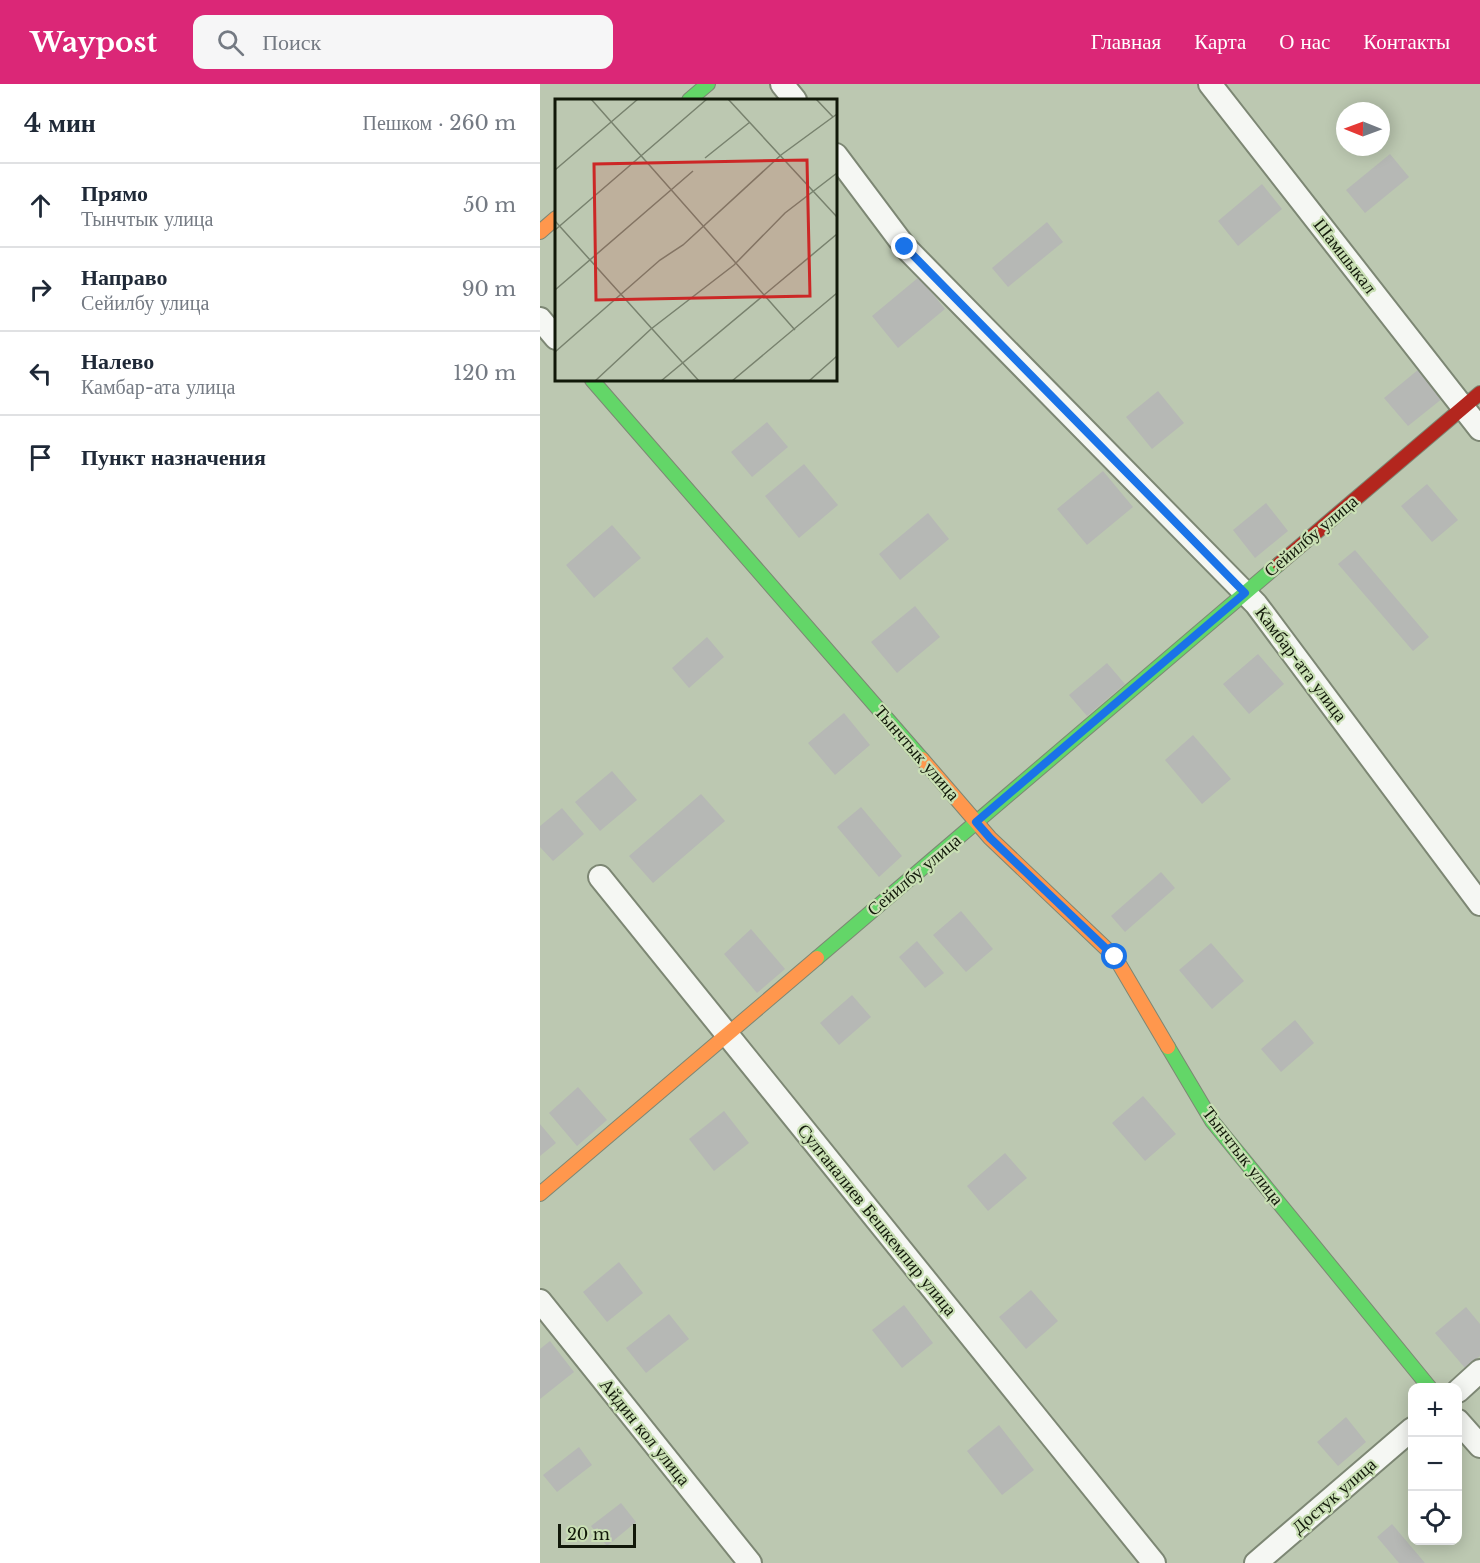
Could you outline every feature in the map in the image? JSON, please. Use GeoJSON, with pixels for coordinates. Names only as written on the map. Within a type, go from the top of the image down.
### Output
{"type":"FeatureCollection","features":[{"type":"Feature","properties":{"kind":"street"},"geometry":{"type":"LineString","coordinates":[[690,99],[708,84]]}},
{"type":"Feature","properties":{"kind":"street"},"geometry":{"type":"LineString","coordinates":[[782,84],[794,99]]}},
{"type":"Feature","properties":{"kind":"street","name":"Шамшыкал"},"geometry":{"type":"LineString","coordinates":[[1210,84],[1472,400],[1480,429]]}},
{"type":"Feature","properties":{"kind":"street","name":"Камбар-ата улица"},"geometry":{"type":"LineString","coordinates":[[837,156],[905,247],[1256,604],[1480,904]]}},
{"type":"Feature","properties":{"kind":"street"},"geometry":{"type":"LineString","coordinates":[[540,232],[555,219]]}},
{"type":"Feature","properties":{"kind":"street"},"geometry":{"type":"LineString","coordinates":[[540,319],[555,337]]}},
{"type":"Feature","properties":{"kind":"street","name":"Тынчтык улица"},"geometry":{"type":"LineString","coordinates":[[593,381],[990,838],[1115,957],[1212,1120],[1426,1383]]}},
{"type":"Feature","properties":{"kind":"street","name":"Сейилбу улица"},"geometry":{"type":"LineString","coordinates":[[540,1194],[1472,400]]}},
{"type":"Feature","properties":{"kind":"street","name":"Султаналиев Бешкемпир улица"},"geometry":{"type":"LineString","coordinates":[[600,878],[1154,1563]]}},
{"type":"Feature","properties":{"kind":"street","name":"Айдин кол улица"},"geometry":{"type":"LineString","coordinates":[[540,1301],[750,1563]]}},
{"type":"Feature","properties":{"kind":"street"},"geometry":{"type":"LineString","coordinates":[[1462,1387],[1480,1371]]}},
{"type":"Feature","properties":{"kind":"street"},"geometry":{"type":"LineString","coordinates":[[1462,1426],[1480,1446]]}},
{"type":"Feature","properties":{"kind":"street","name":"Достук улица"},"geometry":{"type":"LineString","coordinates":[[1256,1563],[1408,1433]]}},
{"type":"Feature","properties":{"kind":"building"},"geometry":{"type":"Polygon","coordinates":[[[1390,154],[1409,177],[1365,213],[1346,190],[1390,154]]]}},
{"type":"Feature","properties":{"kind":"building"},"geometry":{"type":"Polygon","coordinates":[[[1262,184],[1282,209],[1238,246],[1218,221],[1262,184]]]}},
{"type":"Feature","properties":{"kind":"building"},"geometry":{"type":"Polygon","coordinates":[[[1047,222],[1063,242],[1008,287],[992,268],[1047,222]]]}},
{"type":"Feature","properties":{"kind":"building"},"geometry":{"type":"Polygon","coordinates":[[[919,277],[945,309],[898,348],[872,316],[919,277]]]}},
{"type":"Feature","properties":{"kind":"building"},"geometry":{"type":"Polygon","coordinates":[[[1419,369],[1443,398],[1408,426],[1384,398],[1419,369]]]}},
{"type":"Feature","properties":{"kind":"building"},"geometry":{"type":"Polygon","coordinates":[[[1158,391],[1184,423],[1152,449],[1126,417],[1158,391]]]}},
{"type":"Feature","properties":{"kind":"building"},"geometry":{"type":"Polygon","coordinates":[[[767,422],[788,447],[752,477],[731,452],[767,422]]]}},
{"type":"Feature","properties":{"kind":"building"},"geometry":{"type":"Polygon","coordinates":[[[804,464],[838,505],[799,538],[765,496],[804,464]]]}},
{"type":"Feature","properties":{"kind":"building"},"geometry":{"type":"Polygon","coordinates":[[[1103,471],[1133,507],[1087,545],[1057,509],[1103,471]]]}},
{"type":"Feature","properties":{"kind":"building"},"geometry":{"type":"Polygon","coordinates":[[[1427,484],[1458,520],[1432,542],[1401,506],[1427,484]]]}},
{"type":"Feature","properties":{"kind":"building"},"geometry":{"type":"Polygon","coordinates":[[[1266,503],[1288,531],[1255,558],[1233,530],[1266,503]]]}},
{"type":"Feature","properties":{"kind":"building"},"geometry":{"type":"Polygon","coordinates":[[[928,513],[949,539],[900,580],[879,554],[928,513]]]}},
{"type":"Feature","properties":{"kind":"building"},"geometry":{"type":"Polygon","coordinates":[[[612,525],[641,558],[594,598],[566,565],[612,525]]]}},
{"type":"Feature","properties":{"kind":"building"},"geometry":{"type":"Polygon","coordinates":[[[1355,550],[1429,637],[1413,651],[1338,564],[1355,550]]]}},
{"type":"Feature","properties":{"kind":"building"},"geometry":{"type":"Polygon","coordinates":[[[915,606],[940,637],[897,673],[871,642],[915,606]]]}},
{"type":"Feature","properties":{"kind":"building"},"geometry":{"type":"Polygon","coordinates":[[[707,637],[724,657],[689,688],[672,668],[707,637]]]}},
{"type":"Feature","properties":{"kind":"building"},"geometry":{"type":"Polygon","coordinates":[[[1258,654],[1284,684],[1249,714],[1223,684],[1258,654]]]}},
{"type":"Feature","properties":{"kind":"building"},"geometry":{"type":"Polygon","coordinates":[[[1107,663],[1125,684],[1087,716],[1069,695],[1107,663]]]}},
{"type":"Feature","properties":{"kind":"building"},"geometry":{"type":"Polygon","coordinates":[[[844,713],[870,745],[835,775],[808,743],[844,713]]]}},
{"type":"Feature","properties":{"kind":"building"},"geometry":{"type":"Polygon","coordinates":[[[1193,735],[1231,779],[1202,804],[1165,760],[1193,735]]]}},
{"type":"Feature","properties":{"kind":"building"},"geometry":{"type":"Polygon","coordinates":[[[612,771],[637,800],[600,831],[575,802],[612,771]]]}},
{"type":"Feature","properties":{"kind":"building"},"geometry":{"type":"Polygon","coordinates":[[[701,794],[725,821],[653,883],[629,856],[701,794]]]}},
{"type":"Feature","properties":{"kind":"building"},"geometry":{"type":"Polygon","coordinates":[[[861,807],[902,856],[879,877],[837,827],[861,807]]]}},
{"type":"Feature","properties":{"kind":"building"},"geometry":{"type":"Polygon","coordinates":[[[562,808],[584,834],[553,861],[540,847],[540,826],[562,808]]]}},
{"type":"Feature","properties":{"kind":"building"},"geometry":{"type":"Polygon","coordinates":[[[1161,872],[1175,888],[1125,932],[1111,916],[1161,872]]]}},
{"type":"Feature","properties":{"kind":"building"},"geometry":{"type":"Polygon","coordinates":[[[961,911],[993,949],[966,972],[933,935],[961,911]]]}},
{"type":"Feature","properties":{"kind":"building"},"geometry":{"type":"Polygon","coordinates":[[[751,929],[785,969],[757,993],[724,954],[751,929]]]}},
{"type":"Feature","properties":{"kind":"building"},"geometry":{"type":"Polygon","coordinates":[[[917,941],[944,973],[925,988],[899,957],[917,941]]]}},
{"type":"Feature","properties":{"kind":"building"},"geometry":{"type":"Polygon","coordinates":[[[1211,943],[1244,981],[1212,1009],[1179,970],[1211,943]]]}},
{"type":"Feature","properties":{"kind":"building"},"geometry":{"type":"Polygon","coordinates":[[[852,995],[871,1017],[839,1045],[820,1023],[852,995]]]}},
{"type":"Feature","properties":{"kind":"building"},"geometry":{"type":"Polygon","coordinates":[[[1295,1020],[1314,1043],[1281,1072],[1261,1049],[1295,1020]]]}},
{"type":"Feature","properties":{"kind":"building"},"geometry":{"type":"Polygon","coordinates":[[[578,1087],[607,1120],[577,1146],[549,1113],[578,1087]]]}},
{"type":"Feature","properties":{"kind":"building"},"geometry":{"type":"Polygon","coordinates":[[[1143,1096],[1176,1134],[1145,1161],[1112,1123],[1143,1096]]]}},
{"type":"Feature","properties":{"kind":"building"},"geometry":{"type":"Polygon","coordinates":[[[724,1111],[749,1143],[714,1171],[689,1139],[724,1111]]]}},
{"type":"Feature","properties":{"kind":"building"},"geometry":{"type":"Polygon","coordinates":[[[540,1124],[556,1143],[540,1156],[540,1124]]]}},
{"type":"Feature","properties":{"kind":"building"},"geometry":{"type":"Polygon","coordinates":[[[1005,1153],[1027,1178],[988,1211],[967,1186],[1005,1153]]]}},
{"type":"Feature","properties":{"kind":"building"},"geometry":{"type":"Polygon","coordinates":[[[619,1262],[643,1293],[607,1322],[583,1292],[619,1262]]]}},
{"type":"Feature","properties":{"kind":"building"},"geometry":{"type":"Polygon","coordinates":[[[1031,1290],[1058,1321],[1026,1349],[999,1317],[1031,1290]]]}},
{"type":"Feature","properties":{"kind":"building"},"geometry":{"type":"Polygon","coordinates":[[[904,1305],[933,1343],[902,1368],[872,1330],[904,1305]]]}},
{"type":"Feature","properties":{"kind":"building"},"geometry":{"type":"Polygon","coordinates":[[[1466,1307],[1480,1324],[1480,1356],[1465,1368],[1435,1333],[1466,1307]]]}},
{"type":"Feature","properties":{"kind":"building"},"geometry":{"type":"Polygon","coordinates":[[[669,1314],[689,1339],[646,1373],[626,1348],[669,1314]]]}},
{"type":"Feature","properties":{"kind":"building"},"geometry":{"type":"Polygon","coordinates":[[[550,1341],[574,1372],[540,1399],[540,1349],[550,1341]]]}},
{"type":"Feature","properties":{"kind":"building"},"geometry":{"type":"Polygon","coordinates":[[[1346,1417],[1366,1442],[1338,1466],[1317,1442],[1346,1417]]]}},
{"type":"Feature","properties":{"kind":"building"},"geometry":{"type":"Polygon","coordinates":[[[999,1425],[1034,1470],[1002,1495],[967,1451],[999,1425]]]}},
{"type":"Feature","properties":{"kind":"building"},"geometry":{"type":"Polygon","coordinates":[[[579,1447],[592,1465],[557,1492],[543,1475],[579,1447]]]}},
{"type":"Feature","properties":{"kind":"building"},"geometry":{"type":"Polygon","coordinates":[[[621,1503],[636,1522],[607,1546],[591,1526],[621,1503]]]}},
{"type":"Feature","properties":{"kind":"building"},"geometry":{"type":"Polygon","coordinates":[[[1392,1524],[1425,1563],[1399,1563],[1377,1537],[1392,1524]]]}},
{"type":"Feature","properties":{"kind":"traffic: fast"},"geometry":{"type":"LineString","coordinates":[[690,99],[708,84]]}},
{"type":"Feature","properties":{"kind":"traffic: fast"},"geometry":{"type":"LineString","coordinates":[[593,381],[922,759]]}},
{"type":"Feature","properties":{"kind":"traffic: fast"},"geometry":{"type":"LineString","coordinates":[[817,958],[1279,564]]}},
{"type":"Feature","properties":{"kind":"traffic: fast"},"geometry":{"type":"LineString","coordinates":[[1168,1047],[1212,1121],[1426,1383]]}},
{"type":"Feature","properties":{"kind":"traffic: slow"},"geometry":{"type":"LineString","coordinates":[[540,232],[555,219]]}},
{"type":"Feature","properties":{"kind":"traffic: slow"},"geometry":{"type":"LineString","coordinates":[[922,759],[990,838],[1115,957],[1168,1047]]}},
{"type":"Feature","properties":{"kind":"traffic: slow"},"geometry":{"type":"LineString","coordinates":[[540,1194],[817,958]]}},
{"type":"Feature","properties":{"kind":"traffic: jam"},"geometry":{"type":"LineString","coordinates":[[1279,564],[1480,393]]}},
{"type":"Feature","properties":{"kind":"route"},"geometry":{"type":"LineString","coordinates":[[905,247],[1245,593],[976,822],[1115,957]]}}]}
